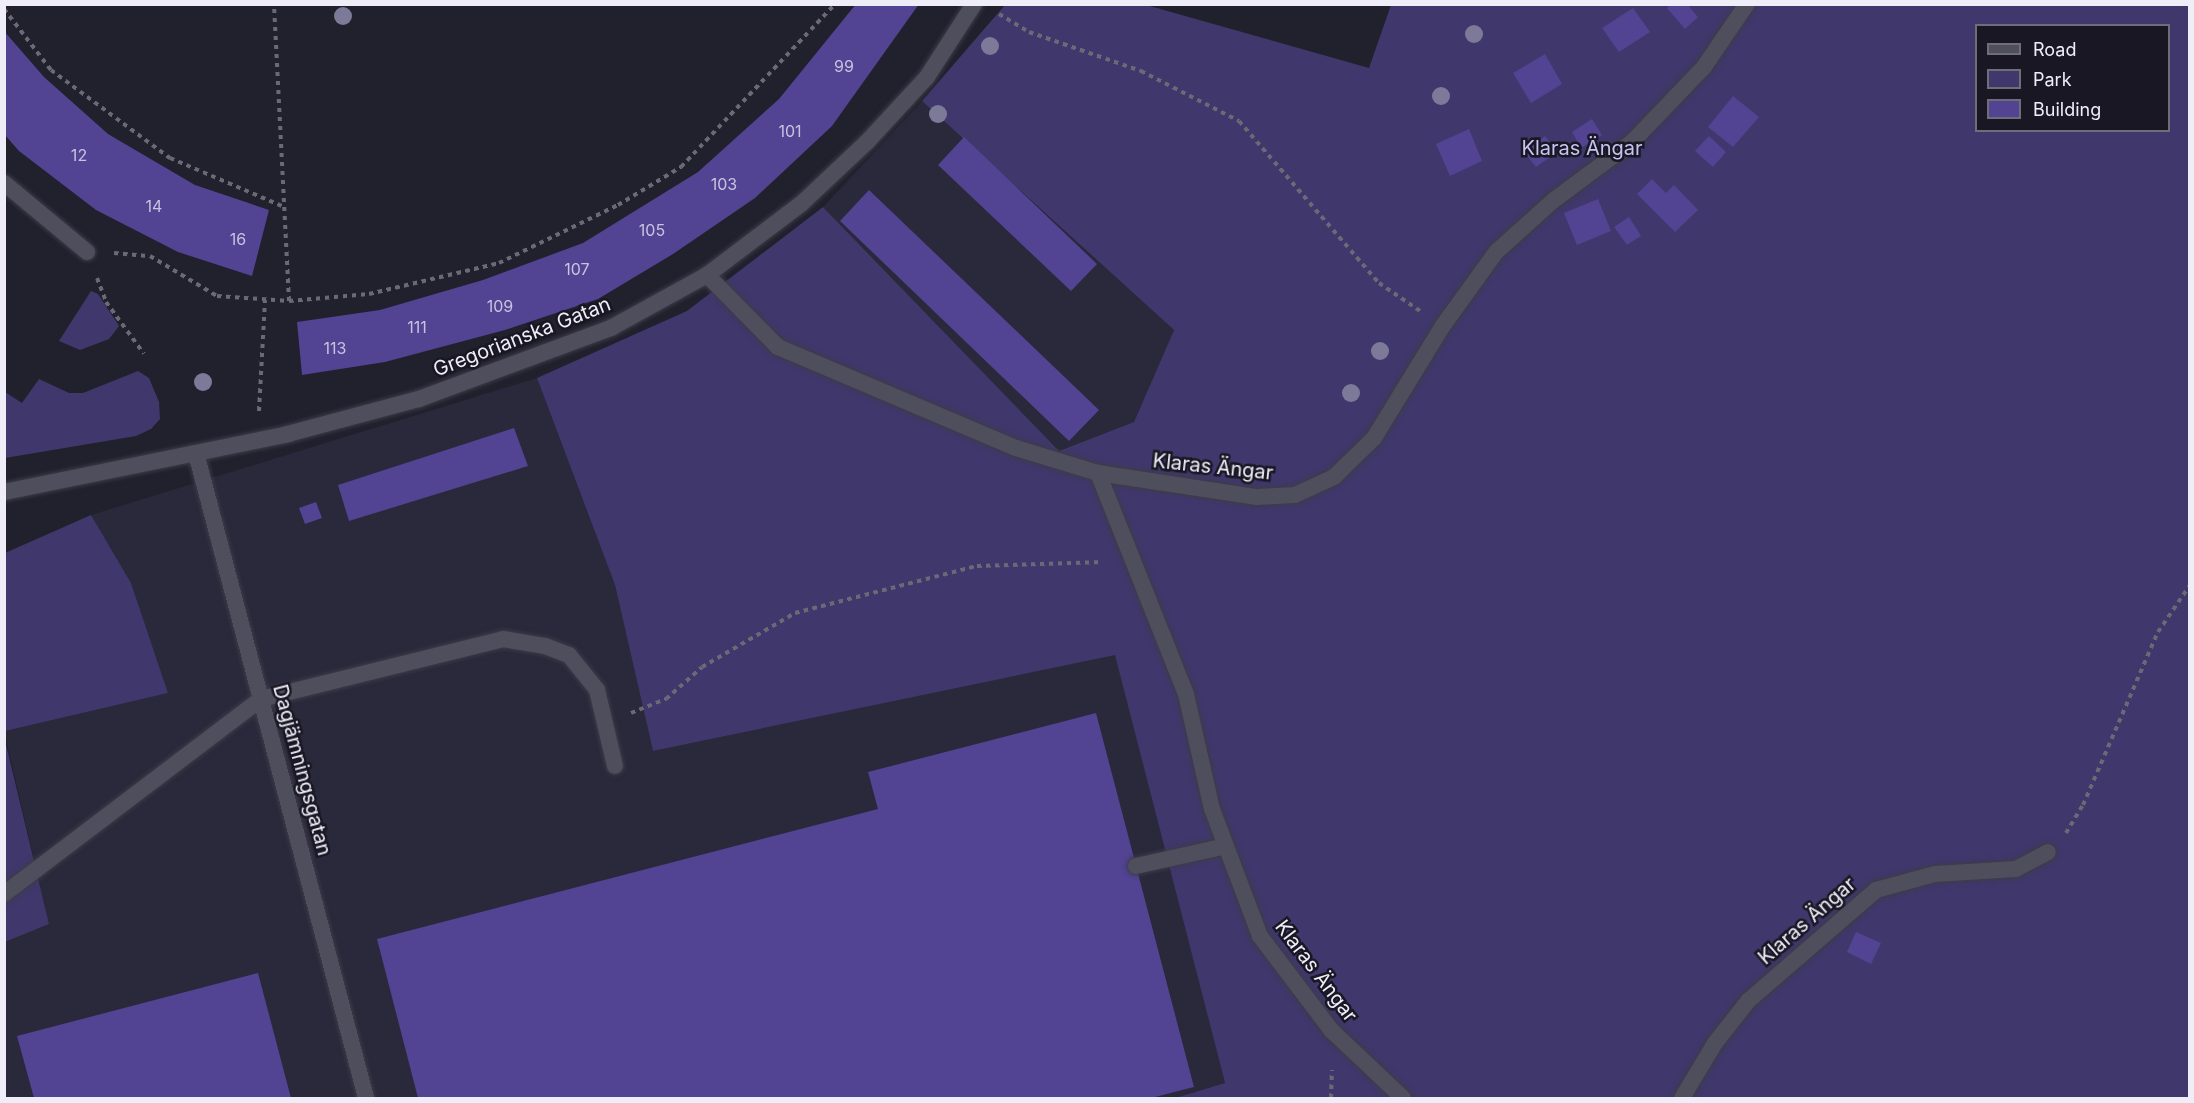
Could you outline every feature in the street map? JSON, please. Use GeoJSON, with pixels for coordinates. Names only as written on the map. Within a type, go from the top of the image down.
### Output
{"type":"FeatureCollection","features":[{"type":"Feature","properties":{"kind":"street","name":"Gregorianska Gatan"},"geometry":{"type":"LineString","coordinates":[[4,492],[288,434],[419,399],[522,364],[611,328],[707,275],[801,204],[867,142],[927,77],[974,4]]}},
{"type":"Feature","properties":{"kind":"street","name":"Klaras Ängar"},"geometry":{"type":"LineString","coordinates":[[707,275],[778,347],[1006,444],[1098,473],[1257,497],[1295,495],[1334,477],[1374,438],[1442,327],[1496,252],[1554,200],[1632,142],[1704,67],[1747,4]]}},
{"type":"Feature","properties":{"kind":"street"},"geometry":{"type":"LineString","coordinates":[[4,183],[87,252]]}},
{"type":"Feature","properties":{"kind":"street","name":"Dagjämningsgatan"},"geometry":{"type":"LineString","coordinates":[[196,453],[366,1098]]}},
{"type":"Feature","properties":{"kind":"street","name":"Klaras Ängar"},"geometry":{"type":"LineString","coordinates":[[1098,473],[1131,561],[1186,694],[1212,809],[1260,936],[1331,1030],[1403,1098]]}},
{"type":"Feature","properties":{"kind":"street"},"geometry":{"type":"LineString","coordinates":[[4,894],[261,699],[503,639],[545,645],[569,655],[597,690],[615,766]]}},
{"type":"Feature","properties":{"kind":"street"},"geometry":{"type":"LineString","coordinates":[[1136,866],[1226,846]]}},
{"type":"Feature","properties":{"kind":"street","name":"Klaras Ängar"},"geometry":{"type":"LineString","coordinates":[[1682,1098],[1715,1043],[1748,1001],[1876,890],[1935,874],[2016,869],[2048,852]]}},
{"type":"Feature","properties":{"kind":"path"},"geometry":{"type":"LineString","coordinates":[[274,4],[282,206],[289,301]]}},
{"type":"Feature","properties":{"kind":"path"},"geometry":{"type":"LineString","coordinates":[[144,354],[106,302],[87,252],[150,256],[217,296],[289,301],[369,294],[499,263],[618,205],[681,166],[835,4]]}},
{"type":"Feature","properties":{"kind":"path"},"geometry":{"type":"LineString","coordinates":[[4,9],[51,70],[170,158],[282,206]]}},
{"type":"Feature","properties":{"kind":"path"},"geometry":{"type":"LineString","coordinates":[[992,10],[1029,32],[1141,71],[1239,121],[1380,283],[1442,327]]}},
{"type":"Feature","properties":{"kind":"path"},"geometry":{"type":"LineString","coordinates":[[265,300],[256,411],[284,408],[288,434]]}},
{"type":"Feature","properties":{"kind":"path"},"geometry":{"type":"LineString","coordinates":[[605,723],[666,699],[702,667],[795,613],[977,566],[1131,561]]}},
{"type":"Feature","properties":{"kind":"path"},"geometry":{"type":"LineString","coordinates":[[2048,852],[2058,847],[2083,805],[2158,632],[2190,585]]}},
{"type":"Feature","properties":{"kind":"shaded area"},"geometry":{"type":"Polygon","coordinates":[[[922,101],[1174,330],[1134,422],[1059,451],[823,207],[922,101]]]}},
{"type":"Feature","properties":{"kind":"shaded area"},"geometry":{"type":"Polygon","coordinates":[[[537,378],[615,585],[653,751],[1115,654],[1225,1083],[1175,1098],[5,1098],[5,942],[49,924],[4,731],[168,693],[131,583],[91,515],[537,378]]]}},
{"type":"Feature","properties":{"kind":"green space"},"geometry":{"type":"Polygon","coordinates":[[[1005,5],[1146,5],[1369,68],[1391,5],[2189,5],[2189,1098],[1175,1098],[1225,1083],[1115,655],[653,751],[615,585],[537,378],[687,311],[823,207],[1059,451],[1134,422],[1174,330],[922,101],[1005,5]]]}},
{"type":"Feature","properties":{"kind":"green space"},"geometry":{"type":"Polygon","coordinates":[[[91,291],[98,294],[119,326],[109,339],[80,350],[59,341],[91,291]]]}},
{"type":"Feature","properties":{"kind":"green space"},"geometry":{"type":"Polygon","coordinates":[[[138,371],[149,378],[159,402],[160,419],[151,429],[136,436],[5,458],[5,392],[22,403],[39,379],[69,393],[83,393],[138,371]]]}},
{"type":"Feature","properties":{"kind":"green space"},"geometry":{"type":"Polygon","coordinates":[[[91,515],[131,583],[168,693],[5,731],[5,553],[91,515]]]}},
{"type":"Feature","properties":{"kind":"green space"},"geometry":{"type":"Polygon","coordinates":[[[4,736],[49,924],[5,942],[4,942],[4,736]]]}},
{"type":"Feature","properties":{"kind":"building"},"geometry":{"type":"Polygon","coordinates":[[[856,4],[919,4],[832,126],[755,198],[673,254],[598,299],[505,330],[385,362],[302,375],[297,322],[380,310],[483,280],[583,243],[698,172],[779,99],[856,4]]]}},
{"type":"Feature","properties":{"kind":"building"},"geometry":{"type":"Polygon","coordinates":[[[1672,4],[1687,4],[1698,17],[1685,29],[1667,8],[1672,4]]]}},
{"type":"Feature","properties":{"kind":"building"},"geometry":{"type":"Polygon","coordinates":[[[1633,8],[1650,32],[1619,52],[1602,28],[1633,8]]]}},
{"type":"Feature","properties":{"kind":"building"},"geometry":{"type":"Polygon","coordinates":[[[4,31],[44,77],[108,134],[195,185],[269,210],[252,276],[178,252],[96,210],[19,151],[4,134],[4,31]]]}},
{"type":"Feature","properties":{"kind":"building"},"geometry":{"type":"Polygon","coordinates":[[[1545,54],[1562,84],[1531,103],[1513,73],[1545,54]]]}},
{"type":"Feature","properties":{"kind":"building"},"geometry":{"type":"Polygon","coordinates":[[[1733,96],[1759,117],[1733,147],[1708,127],[1733,96]]]}},
{"type":"Feature","properties":{"kind":"building"},"geometry":{"type":"Polygon","coordinates":[[[1592,119],[1602,135],[1581,148],[1572,132],[1592,119]]]}},
{"type":"Feature","properties":{"kind":"building"},"geometry":{"type":"Polygon","coordinates":[[[1469,129],[1482,161],[1450,176],[1436,144],[1469,129]]]}},
{"type":"Feature","properties":{"kind":"building"},"geometry":{"type":"Polygon","coordinates":[[[1545,136],[1557,152],[1536,167],[1524,152],[1545,136]]]}},
{"type":"Feature","properties":{"kind":"building"},"geometry":{"type":"Polygon","coordinates":[[[1709,136],[1726,152],[1713,167],[1695,151],[1709,136]]]}},
{"type":"Feature","properties":{"kind":"building"},"geometry":{"type":"Polygon","coordinates":[[[964,137],[1097,264],[1071,291],[938,165],[964,137]]]}},
{"type":"Feature","properties":{"kind":"building"},"geometry":{"type":"Polygon","coordinates":[[[1652,179],[1666,193],[1674,185],[1698,210],[1675,232],[1637,194],[1652,179]]]}},
{"type":"Feature","properties":{"kind":"building"},"geometry":{"type":"Polygon","coordinates":[[[869,190],[1099,410],[1069,441],[840,221],[869,190]]]}},
{"type":"Feature","properties":{"kind":"building"},"geometry":{"type":"Polygon","coordinates":[[[1598,199],[1611,231],[1577,245],[1564,213],[1598,199]]]}},
{"type":"Feature","properties":{"kind":"building"},"geometry":{"type":"Polygon","coordinates":[[[1629,217],[1641,236],[1627,245],[1614,227],[1629,217]]]}},
{"type":"Feature","properties":{"kind":"building"},"geometry":{"type":"Polygon","coordinates":[[[514,428],[528,466],[349,521],[338,485],[514,428]]]}},
{"type":"Feature","properties":{"kind":"building"},"geometry":{"type":"Polygon","coordinates":[[[316,502],[322,518],[305,524],[299,508],[316,502]]]}},
{"type":"Feature","properties":{"kind":"building"},"geometry":{"type":"Polygon","coordinates":[[[1096,713],[1194,1087],[1151,1098],[418,1098],[377,939],[878,809],[868,772],[1096,713]]]}},
{"type":"Feature","properties":{"kind":"building"},"geometry":{"type":"Polygon","coordinates":[[[1856,932],[1881,943],[1871,964],[1847,952],[1856,932]]]}},
{"type":"Feature","properties":{"kind":"building"},"geometry":{"type":"Polygon","coordinates":[[[258,973],[291,1098],[34,1098],[17,1036],[258,973]]]}}]}
